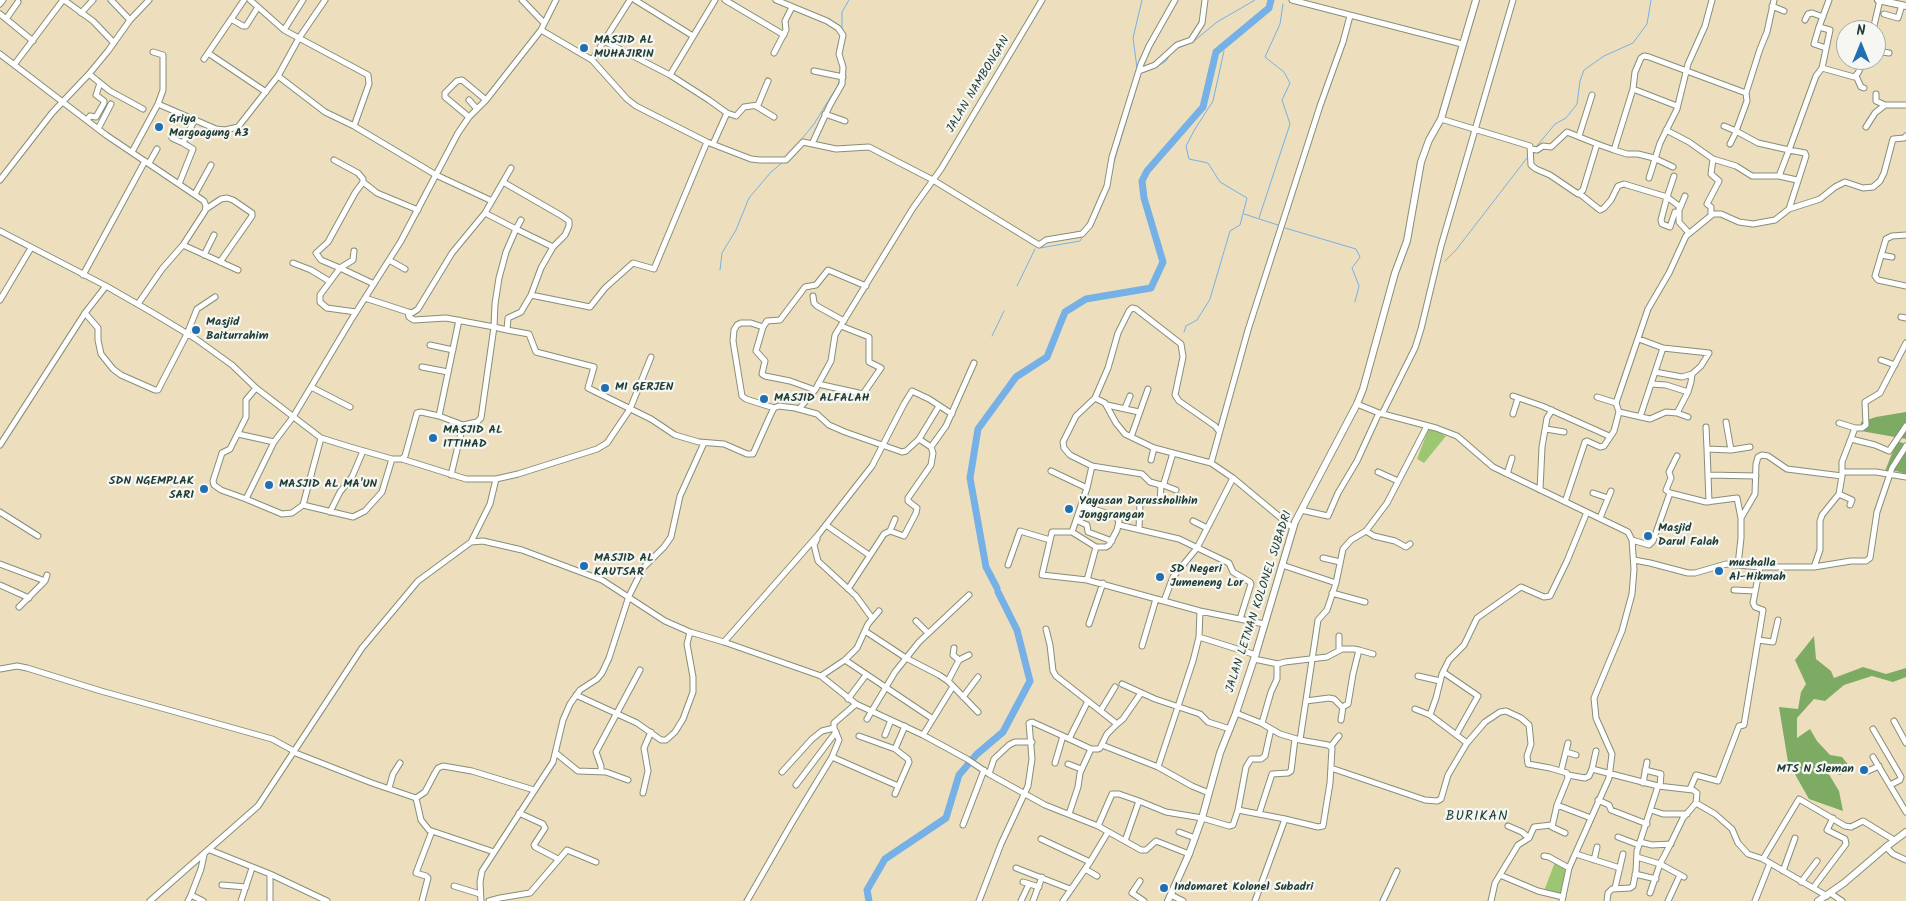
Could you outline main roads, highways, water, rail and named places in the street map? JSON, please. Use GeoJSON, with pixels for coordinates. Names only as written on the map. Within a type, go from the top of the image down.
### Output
{"type":"FeatureCollection","features":[{"type":"Feature","properties":{"kind":"main road","name":"JALAN LETNAN KOLONEL SUBADRI"},"geometry":{"type":"LineString","coordinates":[[1169,898],[1189,854],[1202,818],[1220,753],[1255,657],[1293,528],[1363,389],[1395,273],[1407,241],[1425,149],[1442,119],[1476,0]]}},
{"type":"Feature","properties":{"kind":"main road"},"geometry":{"type":"LineString","coordinates":[[1879,0],[1902,4]]}},
{"type":"Feature","properties":{"kind":"main road"},"geometry":{"type":"LineString","coordinates":[[1818,901],[1906,832]]}},
{"type":"Feature","properties":{"kind":"waterway"},"geometry":{"type":"LineString","coordinates":[[842,30],[842,12],[849,0]]}},
{"type":"Feature","properties":{"kind":"waterway"},"geometry":{"type":"LineString","coordinates":[[1137,68],[1133,38],[1142,0]]}},
{"type":"Feature","properties":{"kind":"waterway"},"geometry":{"type":"LineString","coordinates":[[1194,41],[1217,22],[1255,0]]}},
{"type":"Feature","properties":{"kind":"waterway"},"geometry":{"type":"LineString","coordinates":[[997,588],[986,567],[970,478],[978,429],[1016,377],[1047,357],[1065,312],[1086,299],[1151,288],[1163,262],[1144,198],[1142,181],[1147,171],[1203,107],[1216,52],[1269,8],[1271,0]]}},
{"type":"Feature","properties":{"kind":"waterway"},"geometry":{"type":"LineString","coordinates":[[1536,147],[1555,124],[1566,118],[1577,104],[1580,81],[1584,70],[1604,56],[1633,43],[1647,24],[1651,0]]}},
{"type":"Feature","properties":{"kind":"waterway"},"geometry":{"type":"LineString","coordinates":[[1259,218],[1290,124],[1282,100],[1290,83],[1284,72],[1265,57],[1280,24],[1283,4]]}},
{"type":"Feature","properties":{"kind":"waterway"},"geometry":{"type":"LineString","coordinates":[[1178,48],[1190,43]]}},
{"type":"Feature","properties":{"kind":"waterway"},"geometry":{"type":"LineString","coordinates":[[1184,332],[1186,326],[1197,320],[1210,299],[1230,231],[1240,225],[1247,198],[1220,182],[1208,163],[1189,159],[1186,146],[1213,101],[1224,51]]}},
{"type":"Feature","properties":{"kind":"waterway"},"geometry":{"type":"LineString","coordinates":[[1158,66],[1166,61],[1171,53]]}},
{"type":"Feature","properties":{"kind":"waterway"},"geometry":{"type":"LineString","coordinates":[[1113,165],[1141,73],[1155,68]]}},
{"type":"Feature","properties":{"kind":"waterway"},"geometry":{"type":"LineString","coordinates":[[795,147],[814,124],[838,85],[840,78]]}},
{"type":"Feature","properties":{"kind":"waterway"},"geometry":{"type":"LineString","coordinates":[[1445,261],[1456,250],[1527,158]]}},
{"type":"Feature","properties":{"kind":"waterway"},"geometry":{"type":"LineString","coordinates":[[720,270],[722,253],[736,230],[749,198],[771,172],[783,162]]}},
{"type":"Feature","properties":{"kind":"waterway"},"geometry":{"type":"LineString","coordinates":[[1244,214],[1281,226]]}},
{"type":"Feature","properties":{"kind":"waterway"},"geometry":{"type":"LineString","coordinates":[[1285,228],[1356,249],[1360,257],[1352,268],[1359,286],[1355,302]]}},
{"type":"Feature","properties":{"kind":"waterway"},"geometry":{"type":"LineString","coordinates":[[1040,248],[1080,241],[1083,236]]}},
{"type":"Feature","properties":{"kind":"waterway"},"geometry":{"type":"LineString","coordinates":[[1017,286],[1035,249]]}},
{"type":"Feature","properties":{"kind":"waterway"},"geometry":{"type":"LineString","coordinates":[[992,336],[1004,311]]}},
{"type":"Feature","properties":{"kind":"waterway"},"geometry":{"type":"LineString","coordinates":[[1218,426],[1225,403]]}},
{"type":"Feature","properties":{"kind":"waterway"},"geometry":{"type":"LineString","coordinates":[[869,901],[867,890],[885,859],[946,818],[959,775],[977,754],[1003,732],[1030,681],[1017,630],[998,592]]}},
{"type":"Feature","properties":{"kind":"place","name":"MASJID AL MUHAJIRIN"},"geometry":{"type":"Point","coordinates":[584,48]}},
{"type":"Feature","properties":{"kind":"place","name":"Griya Margoagung A3"},"geometry":{"type":"Point","coordinates":[159,127]}},
{"type":"Feature","properties":{"kind":"place","name":"Masjid Baiturrahim"},"geometry":{"type":"Point","coordinates":[196,330]}},
{"type":"Feature","properties":{"kind":"place","name":"MI GERJEN"},"geometry":{"type":"Point","coordinates":[605,388]}},
{"type":"Feature","properties":{"kind":"place","name":"MASJID ALFALAH"},"geometry":{"type":"Point","coordinates":[764,399]}},
{"type":"Feature","properties":{"kind":"place","name":"MASJID AL ITTIHAD"},"geometry":{"type":"Point","coordinates":[433,438]}},
{"type":"Feature","properties":{"kind":"place","name":"MASJID AL MA'UN"},"geometry":{"type":"Point","coordinates":[269,485]}},
{"type":"Feature","properties":{"kind":"place","name":"SDN NGEMPLAK SARI"},"geometry":{"type":"Point","coordinates":[204,489]}},
{"type":"Feature","properties":{"kind":"place","name":"Yayasan Darussholihin Jonggrangan"},"geometry":{"type":"Point","coordinates":[1069,509]}},
{"type":"Feature","properties":{"kind":"place","name":"Masjid Darul Falah"},"geometry":{"type":"Point","coordinates":[1648,536]}},
{"type":"Feature","properties":{"kind":"place","name":"MASJID AL KAUTSAR"},"geometry":{"type":"Point","coordinates":[584,566]}},
{"type":"Feature","properties":{"kind":"place","name":"mushalla Al-Hikmah"},"geometry":{"type":"Point","coordinates":[1719,571]}},
{"type":"Feature","properties":{"kind":"place","name":"SD Negeri Jumeneng Lor"},"geometry":{"type":"Point","coordinates":[1160,577]}},
{"type":"Feature","properties":{"kind":"place","name":"MTS N Sleman"},"geometry":{"type":"Point","coordinates":[1864,770]}},
{"type":"Feature","properties":{"kind":"place","name":"Indomaret Kolonel Subadri"},"geometry":{"type":"Point","coordinates":[1164,888]}},
{"type":"Feature","properties":{"kind":"district","name":"BURIKAN"},"geometry":{"type":"Point","coordinates":[1477,818]}}]}
